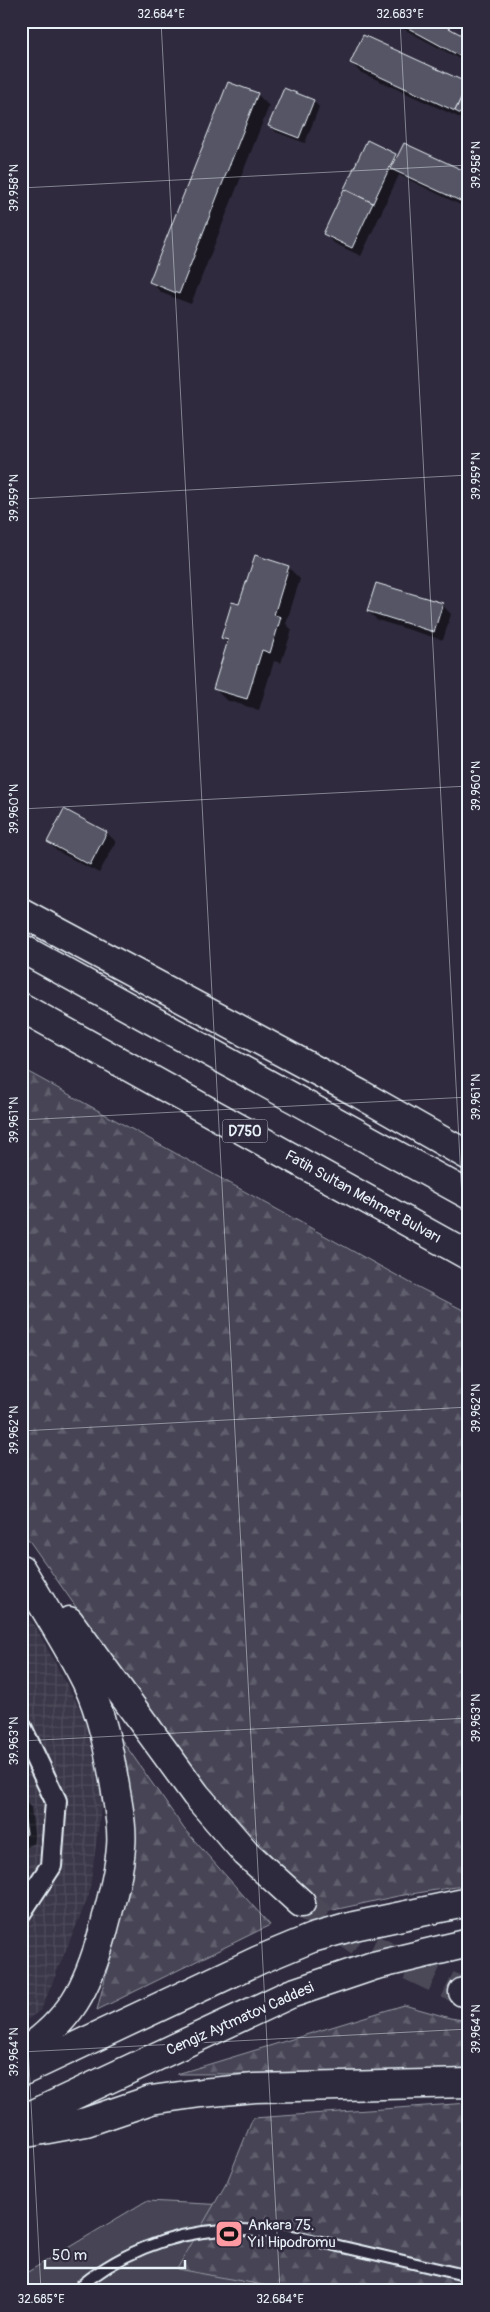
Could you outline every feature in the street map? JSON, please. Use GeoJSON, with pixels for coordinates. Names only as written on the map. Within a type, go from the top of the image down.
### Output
{"type":"FeatureCollection","features":[{"type":"Feature","properties":{"kind":"highway"},"geometry":{"type":"LineString","coordinates":[[21,912],[360,1094],[469,1156]]}},
{"type":"Feature","properties":{"kind":"highway"},"geometry":{"type":"LineString","coordinates":[[21,948],[469,1195]]}},
{"type":"Feature","properties":{"kind":"highway","name":"Fatih Sultan Mehmet Bulvarı"},"geometry":{"type":"LineString","coordinates":[[21,1007],[469,1256]]}},
{"type":"Feature","properties":{"kind":"highway"},"geometry":{"type":"LineString","coordinates":[[21,1558],[196,1795],[246,1853],[301,1904]]}},
{"type":"Feature","properties":{"kind":"highway"},"geometry":{"type":"LineString","coordinates":[[21,1569],[86,1682],[105,1731],[118,1806],[121,1846],[113,1897],[97,1953],[80,1995],[66,2017],[52,2031],[21,2054]]}},
{"type":"Feature","properties":{"kind":"highway"},"geometry":{"type":"LineString","coordinates":[[21,2072],[259,1960],[312,1938],[354,1926],[469,1902]]}},
{"type":"Feature","properties":{"kind":"highway","name":"Cengiz Aytmatov Caddesi"},"geometry":{"type":"LineString","coordinates":[[21,2120],[290,1994],[373,1966],[469,1943]]}},
{"type":"Feature","properties":{"kind":"highway"},"geometry":{"type":"LineString","coordinates":[[21,2134],[86,2122],[150,2100],[201,2093],[255,2088],[469,2084]]}},
{"type":"Feature","properties":{"kind":"street"},"geometry":{"type":"LineString","coordinates":[[21,1727],[56,1801],[51,1866],[21,1912]]}},
{"type":"Feature","properties":{"kind":"lane"},"geometry":{"type":"LineString","coordinates":[[75,2291],[106,2267],[140,2249],[180,2237],[223,2230],[288,2235],[469,2276]]}},
{"type":"Feature","properties":{"kind":"shaded area"},"geometry":{"type":"Polygon","coordinates":[[[21,1607],[39,1633],[83,1715],[103,1795],[89,1895],[41,2010],[21,2024],[21,1607]]]}},
{"type":"Feature","properties":{"kind":"green space"},"geometry":{"type":"Polygon","coordinates":[[[21,1068],[416,1286],[469,1313],[469,1885],[398,1896],[324,1912],[188,1766],[21,1529],[21,1068]]]}},
{"type":"Feature","properties":{"kind":"green space"},"geometry":{"type":"Polygon","coordinates":[[[119,1736],[185,1830],[270,1925],[97,2010],[121,1915],[119,1736]]]}},
{"type":"Feature","properties":{"kind":"green space"},"geometry":{"type":"Polygon","coordinates":[[[404,2005],[450,2018],[469,2021],[469,2073],[177,2074],[404,2005]]]}},
{"type":"Feature","properties":{"kind":"green space"},"geometry":{"type":"Polygon","coordinates":[[[469,2103],[469,2291],[295,2291],[177,2269],[227,2182],[253,2118],[469,2103]]]}},
{"type":"Feature","properties":{"kind":"green space","name":"Ankara 75. Yıl Hipodromu"},"geometry":{"type":"Polygon","coordinates":[[[146,2201],[268,2207],[469,2291],[21,2291],[21,2276],[146,2201]]]}},
{"type":"Feature","properties":{"kind":"building"},"geometry":{"type":"Polygon","coordinates":[[[395,21],[436,21],[469,39],[469,61],[395,21]]]}},
{"type":"Feature","properties":{"kind":"building"},"geometry":{"type":"Polygon","coordinates":[[[363,35],[468,83],[455,111],[350,63],[363,35]]]}},
{"type":"Feature","properties":{"kind":"building"},"geometry":{"type":"Polygon","coordinates":[[[228,82],[258,93],[179,294],[149,282],[228,82]]]}},
{"type":"Feature","properties":{"kind":"building"},"geometry":{"type":"Polygon","coordinates":[[[469,83],[469,118],[455,111],[469,83]]]}},
{"type":"Feature","properties":{"kind":"building"},"geometry":{"type":"Polygon","coordinates":[[[284,88],[314,100],[299,138],[268,126],[284,88]]]}},
{"type":"Feature","properties":{"kind":"building"},"geometry":{"type":"Polygon","coordinates":[[[367,140],[396,154],[373,203],[344,189],[367,140]]]}},
{"type":"Feature","properties":{"kind":"building"},"geometry":{"type":"Polygon","coordinates":[[[404,143],[469,173],[469,205],[391,169],[404,143]]]}},
{"type":"Feature","properties":{"kind":"building"},"geometry":{"type":"Polygon","coordinates":[[[344,189],[373,203],[352,248],[323,234],[344,189]]]}},
{"type":"Feature","properties":{"kind":"building"},"geometry":{"type":"Polygon","coordinates":[[[255,555],[289,566],[274,615],[281,617],[270,653],[262,650],[247,699],[213,689],[228,640],[221,638],[232,602],[239,604],[255,555]]]}},
{"type":"Feature","properties":{"kind":"building"},"geometry":{"type":"Polygon","coordinates":[[[376,583],[443,603],[434,632],[367,611],[376,583]]]}},
{"type":"Feature","properties":{"kind":"building"},"geometry":{"type":"Polygon","coordinates":[[[64,809],[107,832],[90,865],[47,842],[64,809]]]}},
{"type":"Feature","properties":{"kind":"building"},"geometry":{"type":"Polygon","coordinates":[[[21,1797],[27,1834],[21,1837],[21,1797]]]}},
{"type":"Feature","properties":{"kind":"tunnel"},"geometry":{"type":"LineString","coordinates":[[301,1903],[361,1943],[463,1992]]}},
{"type":"Feature","properties":{"kind":"place","name":"Ankara 75. Yıl Hipodromu"},"geometry":{"type":"Point","coordinates":[229,2234]}}]}
